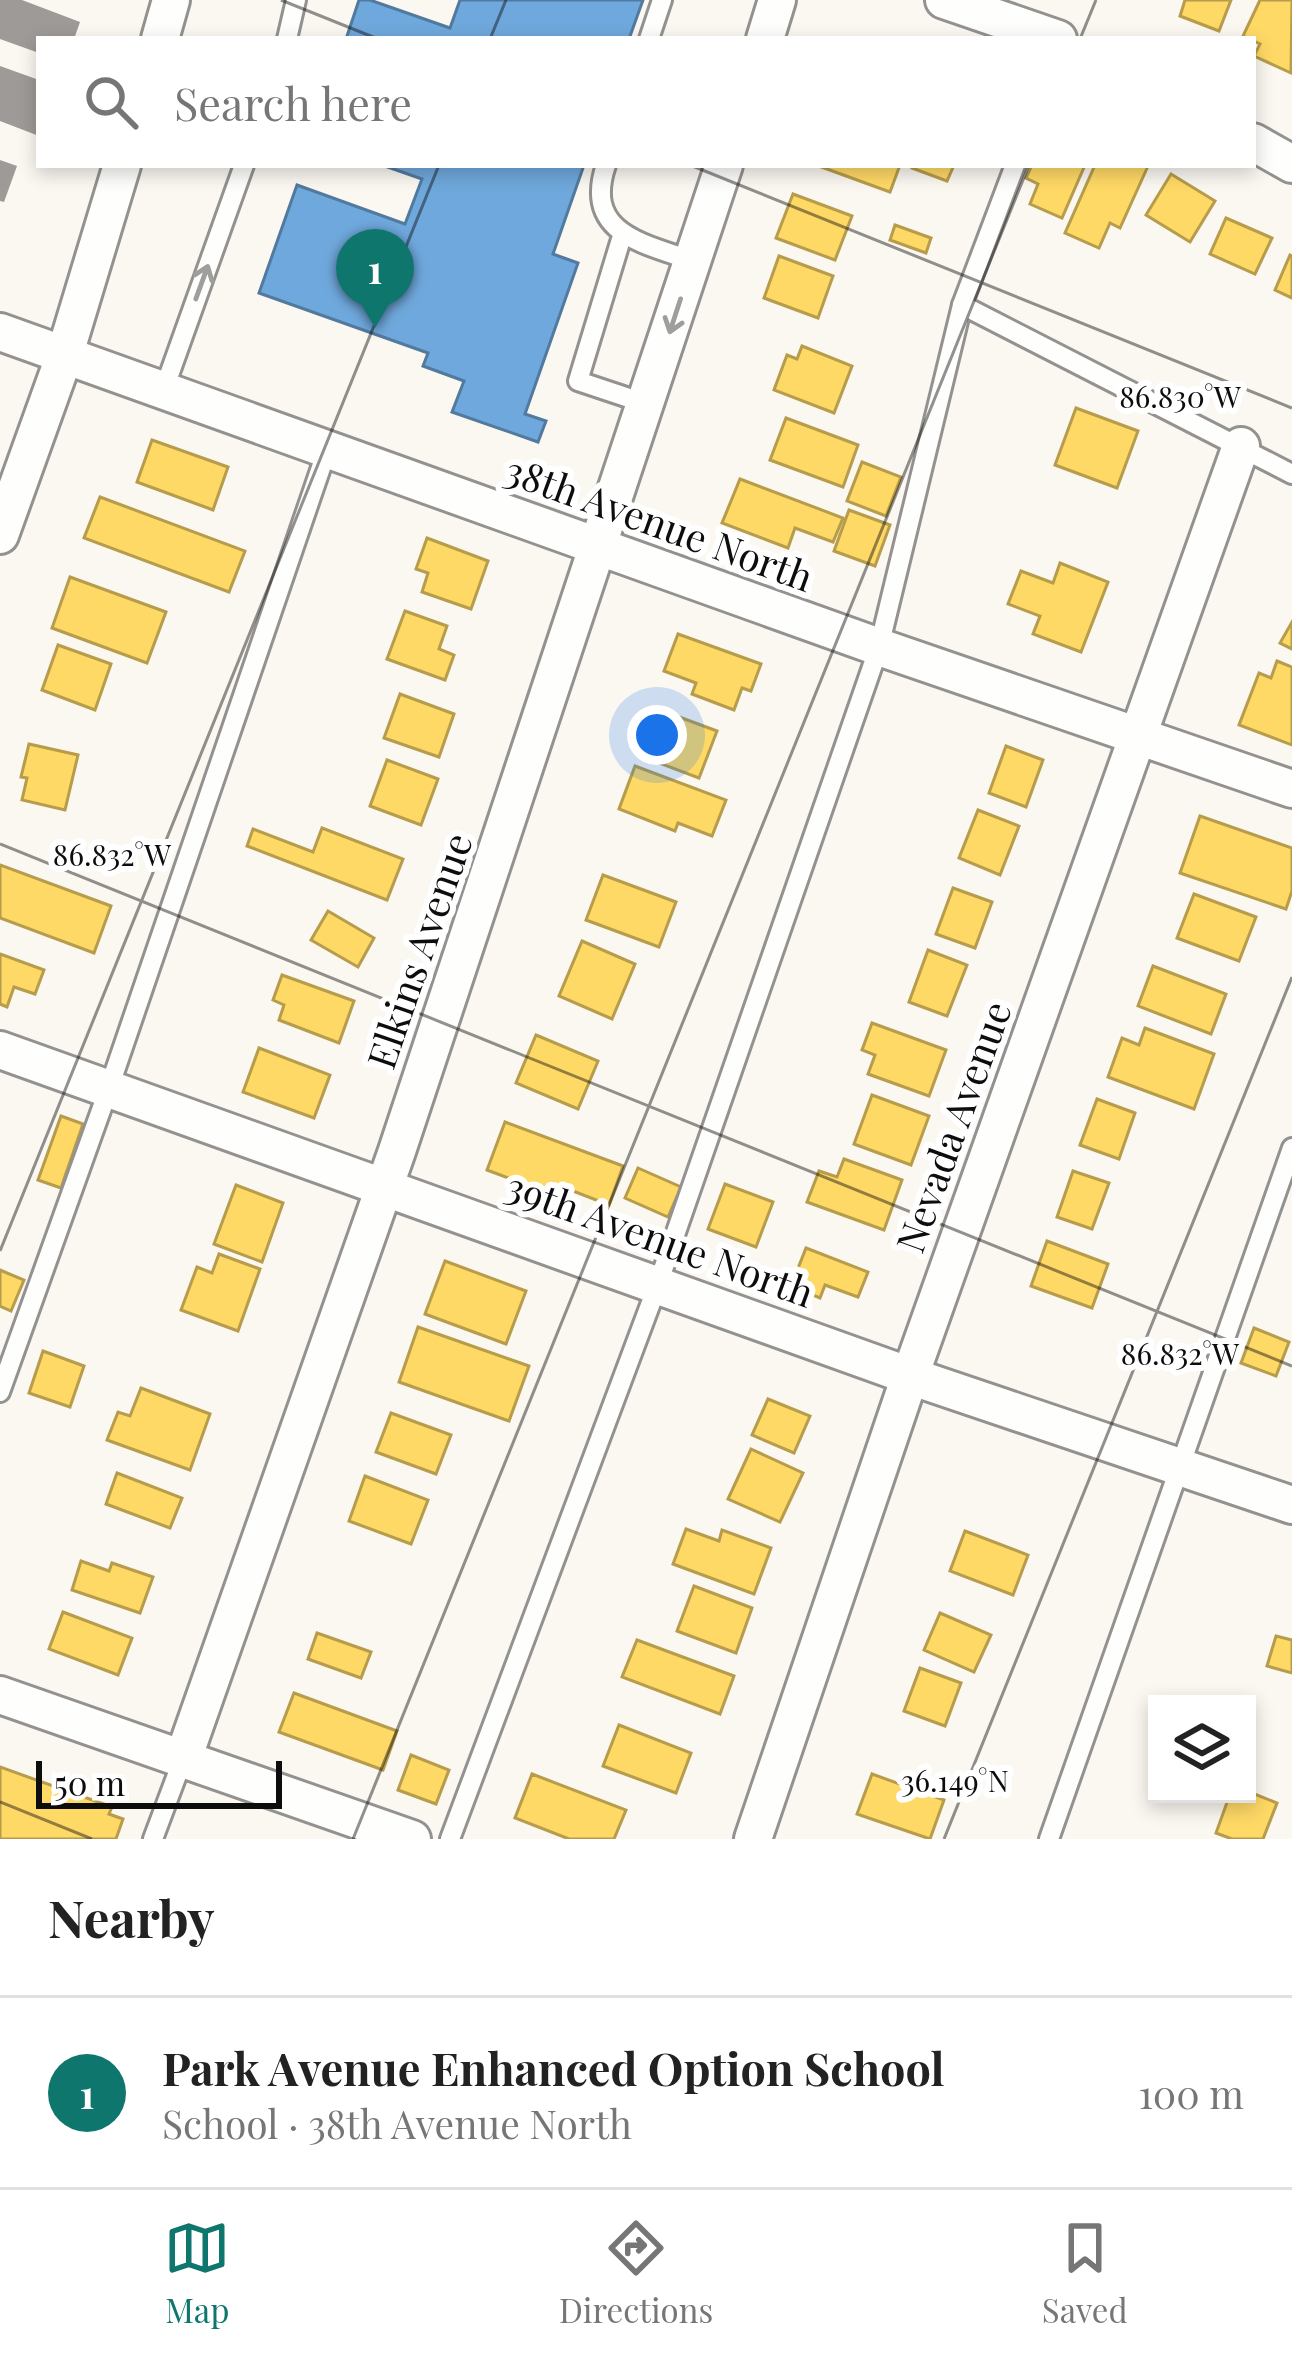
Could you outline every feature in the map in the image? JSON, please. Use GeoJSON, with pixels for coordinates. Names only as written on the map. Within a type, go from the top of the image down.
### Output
{"type":"FeatureCollection","features":[{"type":"Feature","properties":{"kind":"street"},"geometry":{"type":"LineString","coordinates":[[161,36],[171,0]]}},
{"type":"Feature","properties":{"kind":"street"},"geometry":{"type":"LineString","coordinates":[[766,36],[777,0]]}},
{"type":"Feature","properties":{"kind":"street"},"geometry":{"type":"LineString","coordinates":[[944,0],[1049,36]]}},
{"type":"Feature","properties":{"kind":"street"},"geometry":{"type":"LineString","coordinates":[[1256,144],[1292,164]]}},
{"type":"Feature","properties":{"kind":"street"},"geometry":{"type":"LineString","coordinates":[[0,535],[64,357],[121,168]]}},
{"type":"Feature","properties":{"kind":"street","name":"Elkins Avenue"},"geometry":{"type":"LineString","coordinates":[[183,1759],[385,1185],[723,168]]}},
{"type":"Feature","properties":{"kind":"street","name":"38th Avenue North"},"geometry":{"type":"LineString","coordinates":[[0,332],[879,647],[1292,789]]}},
{"type":"Feature","properties":{"kind":"street","name":"Nevada Avenue"},"geometry":{"type":"LineString","coordinates":[[753,1839],[910,1376],[1241,446]]}},
{"type":"Feature","properties":{"kind":"street","name":"39th Avenue North"},"geometry":{"type":"LineString","coordinates":[[0,1050],[910,1376],[1292,1505]]}},
{"type":"Feature","properties":{"kind":"street"},"geometry":{"type":"LineString","coordinates":[[0,1695],[412,1839]]}},
{"type":"Feature","properties":{"kind":"lane"},"geometry":{"type":"LineString","coordinates":[[288,36],[296,0]]}},
{"type":"Feature","properties":{"kind":"lane"},"geometry":{"type":"LineString","coordinates":[[650,36],[662,0]]}},
{"type":"Feature","properties":{"kind":"lane"},"geometry":{"type":"LineString","coordinates":[[163,392],[243,168]]}},
{"type":"Feature","properties":{"kind":"lane"},"geometry":{"type":"LineString","coordinates":[[605,168],[600,204],[622,236],[693,261]]}},
{"type":"Feature","properties":{"kind":"lane"},"geometry":{"type":"LineString","coordinates":[[450,1839],[658,1284],[879,647],[962,305],[1014,168]]}},
{"type":"Feature","properties":{"kind":"lane"},"geometry":{"type":"LineString","coordinates":[[622,236],[578,381],[646,404]]}},
{"type":"Feature","properties":{"kind":"lane"},"geometry":{"type":"LineString","coordinates":[[962,305],[1292,474]]}},
{"type":"Feature","properties":{"kind":"lane"},"geometry":{"type":"LineString","coordinates":[[0,1392],[327,450]]}},
{"type":"Feature","properties":{"kind":"lane"},"geometry":{"type":"LineString","coordinates":[[1049,1839],[1292,1148]]}},
{"type":"Feature","properties":{"kind":"lane"},"geometry":{"type":"LineString","coordinates":[[153,1839],[183,1759]]}},
{"type":"Feature","properties":{"kind":"building: Homes"},"geometry":{"type":"Polygon","coordinates":[[[1185,0],[1231,0],[1219,31],[1180,16],[1185,0]]]}},
{"type":"Feature","properties":{"kind":"building: Homes"},"geometry":{"type":"Polygon","coordinates":[[[1260,0],[1292,0],[1291,73],[1256,57],[1260,44],[1256,36],[1243,36],[1260,0]]]}},
{"type":"Feature","properties":{"kind":"building: Homes"},"geometry":{"type":"Polygon","coordinates":[[[824,168],[899,168],[890,192],[824,168]]]}},
{"type":"Feature","properties":{"kind":"building: Homes"},"geometry":{"type":"Polygon","coordinates":[[[912,168],[953,168],[947,181],[912,168]]]}},
{"type":"Feature","properties":{"kind":"building: Homes"},"geometry":{"type":"Polygon","coordinates":[[[1031,168],[1084,168],[1062,218],[1030,204],[1038,184],[1026,178],[1031,168]]]}},
{"type":"Feature","properties":{"kind":"building: Homes"},"geometry":{"type":"Polygon","coordinates":[[[1094,168],[1147,168],[1120,228],[1110,223],[1099,248],[1065,233],[1094,168]]]}},
{"type":"Feature","properties":{"kind":"building: Homes"},"geometry":{"type":"Polygon","coordinates":[[[1171,174],[1215,201],[1190,242],[1146,215],[1171,174]]]}},
{"type":"Feature","properties":{"kind":"building: Homes"},"geometry":{"type":"Polygon","coordinates":[[[793,194],[852,216],[835,260],[776,238],[793,194]]]}},
{"type":"Feature","properties":{"kind":"building: Homes"},"geometry":{"type":"Polygon","coordinates":[[[1226,218],[1272,238],[1255,274],[1210,254],[1226,218]]]}},
{"type":"Feature","properties":{"kind":"building: Homes"},"geometry":{"type":"Polygon","coordinates":[[[895,225],[931,238],[926,253],[890,240],[895,225]]]}},
{"type":"Feature","properties":{"kind":"building: Homes"},"geometry":{"type":"Polygon","coordinates":[[[779,256],[833,276],[818,318],[764,298],[779,256]]]}},
{"type":"Feature","properties":{"kind":"building: Homes"},"geometry":{"type":"Polygon","coordinates":[[[1292,256],[1292,298],[1275,290],[1292,256]]]}},
{"type":"Feature","properties":{"kind":"building: Homes"},"geometry":{"type":"Polygon","coordinates":[[[802,346],[852,366],[834,413],[774,390],[787,355],[797,359],[802,346]]]}},
{"type":"Feature","properties":{"kind":"building: Homes"},"geometry":{"type":"Polygon","coordinates":[[[1076,408],[1138,431],[1117,488],[1055,465],[1076,408]]]}},
{"type":"Feature","properties":{"kind":"building: Homes"},"geometry":{"type":"Polygon","coordinates":[[[786,418],[858,445],[843,487],[770,460],[786,418]]]}},
{"type":"Feature","properties":{"kind":"building: Homes"},"geometry":{"type":"Polygon","coordinates":[[[152,440],[228,467],[213,510],[137,482],[152,440]]]}},
{"type":"Feature","properties":{"kind":"building: Homes"},"geometry":{"type":"Polygon","coordinates":[[[862,462],[901,477],[886,516],[847,501],[862,462]]]}},
{"type":"Feature","properties":{"kind":"building: Homes"},"geometry":{"type":"Polygon","coordinates":[[[740,479],[843,518],[833,542],[795,528],[788,548],[722,523],[740,479]]]}},
{"type":"Feature","properties":{"kind":"building: Homes"},"geometry":{"type":"Polygon","coordinates":[[[100,497],[245,551],[229,592],[84,538],[100,497]]]}},
{"type":"Feature","properties":{"kind":"building: Homes"},"geometry":{"type":"Polygon","coordinates":[[[849,510],[890,525],[875,566],[834,551],[849,510]]]}},
{"type":"Feature","properties":{"kind":"building: Homes"},"geometry":{"type":"Polygon","coordinates":[[[427,538],[488,561],[471,609],[422,592],[428,573],[416,569],[427,538]]]}},
{"type":"Feature","properties":{"kind":"building: Homes"},"geometry":{"type":"Polygon","coordinates":[[[1060,563],[1108,582],[1081,652],[1033,634],[1040,616],[1008,604],[1021,571],[1053,583],[1060,563]]]}},
{"type":"Feature","properties":{"kind":"building: Homes"},"geometry":{"type":"Polygon","coordinates":[[[70,577],[166,612],[147,663],[52,628],[70,577]]]}},
{"type":"Feature","properties":{"kind":"building: Homes"},"geometry":{"type":"Polygon","coordinates":[[[405,611],[447,626],[439,649],[454,655],[445,680],[387,659],[405,611]]]}},
{"type":"Feature","properties":{"kind":"building: Homes"},"geometry":{"type":"Polygon","coordinates":[[[1292,622],[1292,649],[1280,643],[1292,622]]]}},
{"type":"Feature","properties":{"kind":"building: Homes"},"geometry":{"type":"Polygon","coordinates":[[[678,634],[761,664],[751,691],[742,688],[734,710],[692,694],[696,683],[664,671],[678,634]]]}},
{"type":"Feature","properties":{"kind":"building: Homes"},"geometry":{"type":"Polygon","coordinates":[[[58,645],[111,664],[95,710],[42,690],[58,645]]]}},
{"type":"Feature","properties":{"kind":"building: Homes"},"geometry":{"type":"Polygon","coordinates":[[[1277,661],[1292,667],[1292,745],[1239,725],[1259,673],[1271,678],[1277,661]]]}},
{"type":"Feature","properties":{"kind":"building: Homes"},"geometry":{"type":"Polygon","coordinates":[[[400,694],[454,714],[439,757],[384,738],[400,694]]]}},
{"type":"Feature","properties":{"kind":"building: Homes"},"geometry":{"type":"Polygon","coordinates":[[[655,708],[717,731],[699,778],[638,755],[655,708]]]}},
{"type":"Feature","properties":{"kind":"building: Homes"},"geometry":{"type":"Polygon","coordinates":[[[29,744],[78,755],[65,810],[22,800],[27,778],[21,777],[29,744]]]}},
{"type":"Feature","properties":{"kind":"building: Homes"},"geometry":{"type":"Polygon","coordinates":[[[1006,746],[1043,760],[1026,807],[989,793],[1006,746]]]}},
{"type":"Feature","properties":{"kind":"building: Homes"},"geometry":{"type":"Polygon","coordinates":[[[387,760],[438,779],[421,825],[370,806],[387,760]]]}},
{"type":"Feature","properties":{"kind":"building: Homes"},"geometry":{"type":"Polygon","coordinates":[[[635,766],[726,800],[712,836],[678,823],[675,831],[619,809],[635,766]]]}},
{"type":"Feature","properties":{"kind":"building: Homes"},"geometry":{"type":"Polygon","coordinates":[[[978,810],[1019,826],[1000,875],[959,858],[978,810]]]}},
{"type":"Feature","properties":{"kind":"building: Homes"},"geometry":{"type":"Polygon","coordinates":[[[1200,816],[1292,848],[1292,891],[1286,909],[1180,873],[1200,816]]]}},
{"type":"Feature","properties":{"kind":"building: Homes"},"geometry":{"type":"Polygon","coordinates":[[[322,828],[403,859],[387,900],[247,846],[253,829],[313,852],[322,828]]]}},
{"type":"Feature","properties":{"kind":"building: Homes"},"geometry":{"type":"Polygon","coordinates":[[[0,865],[111,906],[94,953],[0,918],[0,865]]]}},
{"type":"Feature","properties":{"kind":"building: Homes"},"geometry":{"type":"Polygon","coordinates":[[[603,875],[676,902],[659,947],[586,920],[603,875]]]}},
{"type":"Feature","properties":{"kind":"building: Homes"},"geometry":{"type":"Polygon","coordinates":[[[953,888],[992,902],[975,948],[936,934],[953,888]]]}},
{"type":"Feature","properties":{"kind":"building: Homes"},"geometry":{"type":"Polygon","coordinates":[[[1194,894],[1256,917],[1239,961],[1177,938],[1194,894]]]}},
{"type":"Feature","properties":{"kind":"building: Homes"},"geometry":{"type":"Polygon","coordinates":[[[328,911],[374,938],[358,967],[311,940],[328,911]]]}},
{"type":"Feature","properties":{"kind":"building: Homes"},"geometry":{"type":"Polygon","coordinates":[[[582,941],[635,964],[612,1019],[559,996],[582,941]]]}},
{"type":"Feature","properties":{"kind":"building: Homes"},"geometry":{"type":"Polygon","coordinates":[[[928,950],[967,965],[947,1016],[909,1002],[928,950]]]}},
{"type":"Feature","properties":{"kind":"building: Homes"},"geometry":{"type":"Polygon","coordinates":[[[0,954],[44,970],[35,994],[14,987],[7,1007],[0,1004],[0,954]]]}},
{"type":"Feature","properties":{"kind":"building: Homes"},"geometry":{"type":"Polygon","coordinates":[[[1153,966],[1226,994],[1211,1034],[1138,1006],[1153,966]]]}},
{"type":"Feature","properties":{"kind":"building: Homes"},"geometry":{"type":"Polygon","coordinates":[[[282,975],[354,1001],[339,1043],[279,1020],[284,1005],[273,1000],[282,975]]]}},
{"type":"Feature","properties":{"kind":"building: Homes"},"geometry":{"type":"Polygon","coordinates":[[[872,1023],[946,1050],[929,1096],[868,1074],[875,1055],[862,1050],[872,1023]]]}},
{"type":"Feature","properties":{"kind":"building: Homes"},"geometry":{"type":"Polygon","coordinates":[[[1145,1028],[1214,1054],[1194,1109],[1108,1077],[1122,1038],[1139,1045],[1145,1028]]]}},
{"type":"Feature","properties":{"kind":"building: Homes"},"geometry":{"type":"Polygon","coordinates":[[[536,1035],[598,1061],[578,1109],[516,1083],[536,1035]]]}},
{"type":"Feature","properties":{"kind":"building: Homes"},"geometry":{"type":"Polygon","coordinates":[[[259,1048],[330,1075],[314,1118],[243,1092],[259,1048]]]}},
{"type":"Feature","properties":{"kind":"building: Homes"},"geometry":{"type":"Polygon","coordinates":[[[872,1095],[929,1116],[911,1165],[854,1144],[872,1095]]]}},
{"type":"Feature","properties":{"kind":"building: Homes"},"geometry":{"type":"Polygon","coordinates":[[[1097,1099],[1135,1113],[1119,1159],[1080,1145],[1097,1099]]]}},
{"type":"Feature","properties":{"kind":"building: Homes"},"geometry":{"type":"Polygon","coordinates":[[[61,1116],[83,1124],[61,1188],[38,1180],[61,1116]]]}},
{"type":"Feature","properties":{"kind":"building: Homes"},"geometry":{"type":"Polygon","coordinates":[[[505,1122],[623,1166],[609,1205],[568,1189],[565,1199],[487,1170],[505,1122]]]}},
{"type":"Feature","properties":{"kind":"building: Homes"},"geometry":{"type":"Polygon","coordinates":[[[844,1159],[902,1180],[884,1230],[807,1202],[819,1171],[837,1177],[844,1159]]]}},
{"type":"Feature","properties":{"kind":"building: Homes"},"geometry":{"type":"Polygon","coordinates":[[[638,1168],[681,1187],[668,1217],[625,1198],[638,1168]]]}},
{"type":"Feature","properties":{"kind":"building: Homes"},"geometry":{"type":"Polygon","coordinates":[[[1073,1171],[1109,1183],[1092,1229],[1057,1217],[1073,1171]]]}},
{"type":"Feature","properties":{"kind":"building: Homes"},"geometry":{"type":"Polygon","coordinates":[[[725,1184],[773,1202],[756,1247],[708,1229],[725,1184]]]}},
{"type":"Feature","properties":{"kind":"building: Homes"},"geometry":{"type":"Polygon","coordinates":[[[236,1185],[283,1203],[262,1262],[214,1244],[236,1185]]]}},
{"type":"Feature","properties":{"kind":"building: Homes"},"geometry":{"type":"Polygon","coordinates":[[[1047,1241],[1108,1264],[1092,1308],[1031,1286],[1047,1241]]]}},
{"type":"Feature","properties":{"kind":"building: Homes"},"geometry":{"type":"Polygon","coordinates":[[[806,1248],[868,1272],[858,1297],[825,1285],[820,1298],[791,1286],[806,1248]]]}},
{"type":"Feature","properties":{"kind":"building: Homes"},"geometry":{"type":"Polygon","coordinates":[[[219,1254],[260,1269],[238,1331],[181,1310],[197,1267],[212,1273],[219,1254]]]}},
{"type":"Feature","properties":{"kind":"building: Homes"},"geometry":{"type":"Polygon","coordinates":[[[445,1261],[526,1291],[506,1344],[425,1314],[445,1261]]]}},
{"type":"Feature","properties":{"kind":"building: Homes"},"geometry":{"type":"Polygon","coordinates":[[[0,1270],[24,1280],[11,1311],[0,1306],[0,1270]]]}},
{"type":"Feature","properties":{"kind":"building: Homes"},"geometry":{"type":"Polygon","coordinates":[[[418,1327],[529,1366],[509,1421],[399,1382],[418,1327]]]}},
{"type":"Feature","properties":{"kind":"building: Homes"},"geometry":{"type":"Polygon","coordinates":[[[1254,1328],[1289,1342],[1276,1376],[1241,1363],[1254,1328]]]}},
{"type":"Feature","properties":{"kind":"building: Homes"},"geometry":{"type":"Polygon","coordinates":[[[43,1351],[84,1366],[70,1407],[29,1393],[43,1351]]]}},
{"type":"Feature","properties":{"kind":"building: Homes"},"geometry":{"type":"Polygon","coordinates":[[[141,1388],[210,1414],[190,1470],[107,1440],[118,1412],[130,1416],[141,1388]]]}},
{"type":"Feature","properties":{"kind":"building: Homes"},"geometry":{"type":"Polygon","coordinates":[[[768,1399],[810,1416],[794,1453],[752,1435],[768,1399]]]}},
{"type":"Feature","properties":{"kind":"building: Homes"},"geometry":{"type":"Polygon","coordinates":[[[391,1413],[451,1435],[436,1474],[376,1452],[391,1413]]]}},
{"type":"Feature","properties":{"kind":"building: Homes"},"geometry":{"type":"Polygon","coordinates":[[[751,1449],[803,1473],[780,1522],[728,1499],[751,1449]]]}},
{"type":"Feature","properties":{"kind":"building: Homes"},"geometry":{"type":"Polygon","coordinates":[[[117,1473],[182,1498],[170,1528],[106,1504],[117,1473]]]}},
{"type":"Feature","properties":{"kind":"building: Homes"},"geometry":{"type":"Polygon","coordinates":[[[365,1476],[428,1500],[411,1544],[349,1521],[365,1476]]]}},
{"type":"Feature","properties":{"kind":"building: Homes"},"geometry":{"type":"Polygon","coordinates":[[[686,1529],[719,1541],[722,1530],[771,1548],[754,1594],[673,1564],[686,1529]]]}},
{"type":"Feature","properties":{"kind":"building: Homes"},"geometry":{"type":"Polygon","coordinates":[[[965,1531],[1028,1555],[1013,1595],[950,1571],[965,1531]]]}},
{"type":"Feature","properties":{"kind":"building: Homes"},"geometry":{"type":"Polygon","coordinates":[[[81,1561],[109,1571],[112,1563],[153,1577],[140,1613],[72,1590],[81,1561]]]}},
{"type":"Feature","properties":{"kind":"building: Homes"},"geometry":{"type":"Polygon","coordinates":[[[694,1586],[752,1608],[736,1653],[677,1631],[694,1586]]]}},
{"type":"Feature","properties":{"kind":"building: Homes"},"geometry":{"type":"Polygon","coordinates":[[[63,1612],[132,1638],[118,1675],[49,1649],[63,1612]]]}},
{"type":"Feature","properties":{"kind":"building: Homes"},"geometry":{"type":"Polygon","coordinates":[[[940,1613],[991,1635],[974,1672],[924,1650],[940,1613]]]}},
{"type":"Feature","properties":{"kind":"building: Homes"},"geometry":{"type":"Polygon","coordinates":[[[317,1633],[371,1652],[361,1678],[308,1659],[317,1633]]]}},
{"type":"Feature","properties":{"kind":"building: Homes"},"geometry":{"type":"Polygon","coordinates":[[[1276,1636],[1292,1640],[1292,1673],[1267,1666],[1276,1636]]]}},
{"type":"Feature","properties":{"kind":"building: Homes"},"geometry":{"type":"Polygon","coordinates":[[[637,1640],[734,1676],[720,1714],[622,1677],[637,1640]]]}},
{"type":"Feature","properties":{"kind":"building: Homes"},"geometry":{"type":"Polygon","coordinates":[[[920,1668],[961,1683],[945,1726],[904,1711],[920,1668]]]}},
{"type":"Feature","properties":{"kind":"building: Homes"},"geometry":{"type":"Polygon","coordinates":[[[294,1693],[397,1731],[383,1770],[279,1732],[294,1693]]]}},
{"type":"Feature","properties":{"kind":"building: Homes"},"geometry":{"type":"Polygon","coordinates":[[[619,1725],[691,1753],[676,1793],[603,1766],[619,1725]]]}},
{"type":"Feature","properties":{"kind":"building: Homes"},"geometry":{"type":"Polygon","coordinates":[[[411,1755],[449,1770],[436,1804],[398,1790],[411,1755]]]}},
{"type":"Feature","properties":{"kind":"building: Homes"},"geometry":{"type":"Polygon","coordinates":[[[0,1767],[112,1807],[109,1814],[123,1819],[116,1839],[0,1839],[0,1767]]]}},
{"type":"Feature","properties":{"kind":"building: Homes"},"geometry":{"type":"Polygon","coordinates":[[[532,1774],[626,1810],[614,1839],[569,1839],[515,1818],[532,1774]]]}},
{"type":"Feature","properties":{"kind":"building: Homes"},"geometry":{"type":"Polygon","coordinates":[[[872,1774],[944,1800],[930,1839],[857,1814],[872,1774]]]}},
{"type":"Feature","properties":{"kind":"building: Homes"},"geometry":{"type":"Polygon","coordinates":[[[1256,1795],[1277,1803],[1263,1839],[1232,1839],[1216,1833],[1227,1803],[1256,1803],[1256,1795]]]}},
{"type":"Feature","properties":{"kind":"building: Schools"},"geometry":{"type":"Polygon","coordinates":[[[359,0],[450,28],[460,0],[643,0],[630,36],[347,36],[359,0]]]}},
{"type":"Feature","properties":{"kind":"building: Schools"},"geometry":{"type":"Polygon","coordinates":[[[391,168],[583,168],[553,254],[578,263],[525,414],[546,421],[538,442],[452,412],[464,381],[423,366],[428,353],[259,293],[297,185],[405,224],[422,179],[391,168]]]}},
{"type":"Feature","properties":{"kind":"building: Other"},"geometry":{"type":"Polygon","coordinates":[[[0,0],[22,0],[80,22],[75,36],[36,36],[36,52],[0,39],[0,0]]]}},
{"type":"Feature","properties":{"kind":"building: Other"},"geometry":{"type":"Polygon","coordinates":[[[0,66],[36,79],[36,135],[0,121],[0,66]]]}},
{"type":"Feature","properties":{"kind":"building: Other"},"geometry":{"type":"Polygon","coordinates":[[[0,160],[17,166],[4,202],[0,201],[0,160]]]}},
{"type":"Feature","properties":{"kind":"place","name":"Park Avenue Enhanced Option School"},"geometry":{"type":"Point","coordinates":[375,328]}}]}
